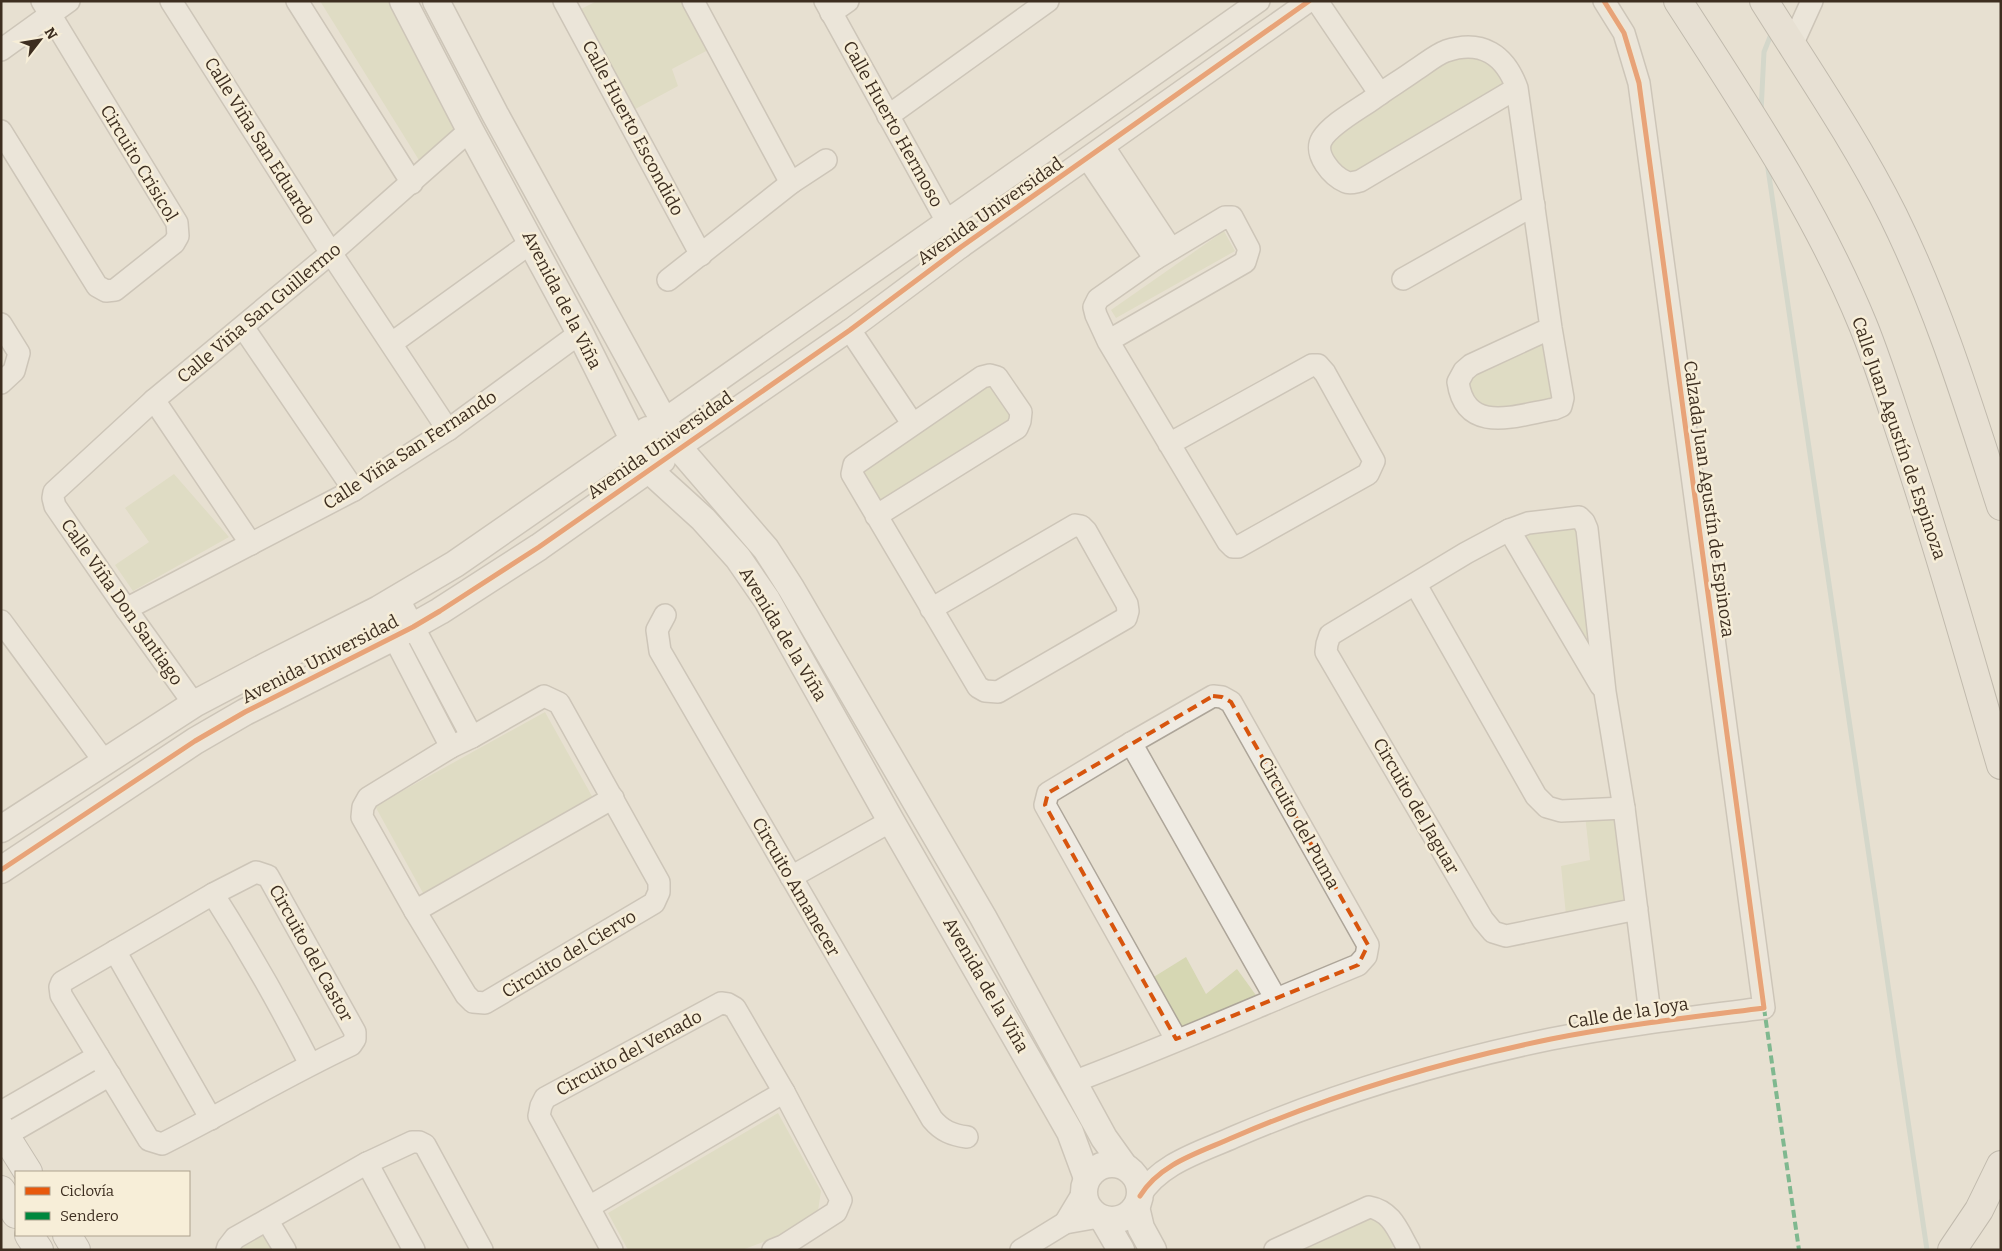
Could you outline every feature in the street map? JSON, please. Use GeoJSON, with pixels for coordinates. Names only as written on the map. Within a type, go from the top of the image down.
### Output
{"type":"FeatureCollection","features":[{"type":"Feature","properties":{"kind":"main road","name":"Calle Juan Agustín de Espinoza"},"geometry":{"type":"LineString","coordinates":[[1678,1],[1731,83],[1796,191],[1830,254],[1862,324],[1925,506],[2001,765]]}},
{"type":"Feature","properties":{"kind":"main road"},"geometry":{"type":"LineString","coordinates":[[1764,1],[1841,123],[1893,215],[1953,355],[2001,506]]}},
{"type":"Feature","properties":{"kind":"main road"},"geometry":{"type":"LineString","coordinates":[[2,1129],[27,1171]]}},
{"type":"Feature","properties":{"kind":"main road"},"geometry":{"type":"LineString","coordinates":[[1955,1246],[1979,1210],[2001,1165]]}},
{"type":"Feature","properties":{"kind":"main road"},"geometry":{"type":"LineString","coordinates":[[1,1190],[15,1212]]}},
{"type":"Feature","properties":{"kind":"main road"},"geometry":{"type":"LineString","coordinates":[[30,1236],[38,1250]]}},
{"type":"Feature","properties":{"kind":"main road"},"geometry":{"type":"LineString","coordinates":[[68,1236],[76,1250]]}},
{"type":"Feature","properties":{"kind":"street"},"geometry":{"type":"LineString","coordinates":[[1,50],[46,8],[69,1]]}},
{"type":"Feature","properties":{"kind":"street","name":"Calle Viña San Eduardo"},"geometry":{"type":"LineString","coordinates":[[171,1],[331,253],[448,430]]}},
{"type":"Feature","properties":{"kind":"street"},"geometry":{"type":"LineString","coordinates":[[298,1],[412,183]]}},
{"type":"Feature","properties":{"kind":"street","name":"Avenida de la Viña"},"geometry":{"type":"LineString","coordinates":[[403,1],[470,130],[580,333],[648,469],[703,519],[738,558],[767,600],[1070,1132],[1085,1185]]}},
{"type":"Feature","properties":{"kind":"street","name":"Avenida de la Viña"},"geometry":{"type":"LineString","coordinates":[[436,1],[495,114],[679,448],[766,549],[791,588],[983,917],[1104,1138],[1127,1167]]}},
{"type":"Feature","properties":{"kind":"street","name":"Calle Huerto Escondido"},"geometry":{"type":"LineString","coordinates":[[564,1],[701,255]]}},
{"type":"Feature","properties":{"kind":"street"},"geometry":{"type":"LineString","coordinates":[[694,1],[791,183]]}},
{"type":"Feature","properties":{"kind":"street"},"geometry":{"type":"LineString","coordinates":[[888,116],[1048,1]]}},
{"type":"Feature","properties":{"kind":"street","name":"Avenida Universidad"},"geometry":{"type":"LineString","coordinates":[[1,829],[194,704],[388,604],[455,564],[1259,1]]}},
{"type":"Feature","properties":{"kind":"street","name":"Avenida Universidad"},"geometry":{"type":"LineString","coordinates":[[1,870],[245,712],[403,632],[440,611],[539,547],[648,469],[850,330],[961,247],[1309,1]]}},
{"type":"Feature","properties":{"kind":"street"},"geometry":{"type":"LineString","coordinates":[[1317,1],[1380,94]]}},
{"type":"Feature","properties":{"kind":"street","name":"Calzada Juan Agustín de Espinoza"},"geometry":{"type":"LineString","coordinates":[[1604,1],[1624,33],[1639,82],[1764,1008]]}},
{"type":"Feature","properties":{"kind":"street"},"geometry":{"type":"LineString","coordinates":[[1787,38],[1812,1]]}},
{"type":"Feature","properties":{"kind":"street","name":"Calle Huerto Hermoso"},"geometry":{"type":"LineString","coordinates":[[835,5],[888,116],[961,247]]}},
{"type":"Feature","properties":{"kind":"street","name":"Circuito Crisicol"},"geometry":{"type":"LineString","coordinates":[[1,131],[97,286],[106,290],[115,290],[174,243],[178,236],[177,223],[46,8]]}},
{"type":"Feature","properties":{"kind":"street"},"geometry":{"type":"LineString","coordinates":[[1517,88],[1375,174],[1360,181],[1346,182],[1330,170],[1323,160],[1320,148],[1322,140],[1339,123],[1445,51],[1468,47],[1486,50],[1505,62],[1517,88],[1551,328],[1563,398],[1561,406],[1554,409],[1495,418],[1484,418],[1468,408],[1462,400],[1458,382],[1464,371],[1471,365],[1551,328]]}},
{"type":"Feature","properties":{"kind":"street","name":"Calle Viña San Guillermo"},"geometry":{"type":"LineString","coordinates":[[53,498],[54,492],[154,400],[331,253],[470,130]]}},
{"type":"Feature","properties":{"kind":"street"},"geometry":{"type":"LineString","coordinates":[[1096,153],[1163,254]]}},
{"type":"Feature","properties":{"kind":"street"},"geometry":{"type":"LineString","coordinates":[[668,280],[791,183],[826,160]]}},
{"type":"Feature","properties":{"kind":"street"},"geometry":{"type":"LineString","coordinates":[[1403,279],[1534,205]]}},
{"type":"Feature","properties":{"kind":"street"},"geometry":{"type":"LineString","coordinates":[[1108,341],[1245,262],[1249,249],[1232,218],[1225,217],[1163,254],[1098,299],[1094,306],[1096,315],[1108,341],[1169,444],[1228,542],[1233,547],[1238,547],[1368,474],[1374,461],[1326,372],[1318,365],[1312,365],[1169,444]]}},
{"type":"Feature","properties":{"kind":"street"},"geometry":{"type":"LineString","coordinates":[[392,343],[532,242]]}},
{"type":"Feature","properties":{"kind":"street"},"geometry":{"type":"LineString","coordinates":[[1,324],[19,353],[14,371],[1,383]]}},
{"type":"Feature","properties":{"kind":"street"},"geometry":{"type":"LineString","coordinates":[[243,327],[354,490]]}},
{"type":"Feature","properties":{"kind":"street"},"geometry":{"type":"LineString","coordinates":[[850,330],[912,423]]}},
{"type":"Feature","properties":{"kind":"street","name":"Calle Viña San Fernando"},"geometry":{"type":"LineString","coordinates":[[126,609],[354,490],[448,430],[580,333]]}},
{"type":"Feature","properties":{"kind":"street"},"geometry":{"type":"LineString","coordinates":[[876,516],[1018,428],[1021,412],[997,377],[990,375],[982,376],[854,465],[852,474],[876,516],[931,609],[978,687],[998,692],[1126,618],[1128,611],[1127,604],[1086,531],[1081,526],[1074,525],[931,609]]}},
{"type":"Feature","properties":{"kind":"street"},"geometry":{"type":"LineString","coordinates":[[154,400],[251,544]]}},
{"type":"Feature","properties":{"kind":"street","name":"Calle Viña Don Santiago"},"geometry":{"type":"LineString","coordinates":[[53,498],[55,506],[194,704]]}},
{"type":"Feature","properties":{"kind":"street","name":"Circuito del Jaguar"},"geometry":{"type":"LineString","coordinates":[[1637,909],[1506,936],[1493,932],[1483,920],[1326,652],[1330,635],[1416,585],[1466,553],[1509,530],[1528,523],[1579,517],[1584,522],[1587,530],[1605,692],[1624,808],[1637,909],[1651,1022]]}},
{"type":"Feature","properties":{"kind":"street","name":"Circuito del Jaguar"},"geometry":{"type":"LineString","coordinates":[[1509,530],[1605,692]]}},
{"type":"Feature","properties":{"kind":"street"},"geometry":{"type":"LineString","coordinates":[[1416,585],[1536,796],[1547,807],[1561,811],[1624,808]]}},
{"type":"Feature","properties":{"kind":"street"},"geometry":{"type":"LineString","coordinates":[[388,604],[403,632],[472,737]]}},
{"type":"Feature","properties":{"kind":"street","name":"Circuito Amanecer"},"geometry":{"type":"LineString","coordinates":[[665,616],[657,630],[660,651],[791,877],[932,1119],[941,1129],[954,1135],[967,1137]]}},
{"type":"Feature","properties":{"kind":"street"},"geometry":{"type":"LineString","coordinates":[[1,621],[104,761]]}},
{"type":"Feature","properties":{"kind":"street"},"geometry":{"type":"LineString","coordinates":[[403,632],[451,746]]}},
{"type":"Feature","properties":{"kind":"street","name":"Circuito del Ciervo"},"geometry":{"type":"LineString","coordinates":[[544,696],[559,703],[659,882],[659,892],[654,903],[485,1003],[473,1002],[466,995],[362,817],[363,807],[368,798],[451,746],[472,737],[544,696]]}},
{"type":"Feature","properties":{"kind":"street","name":"Circuito del Puma"},"geometry":{"type":"LineString","coordinates":[[1073,1082],[1144,1055],[1176,1039],[1358,965],[1366,956],[1368,945],[1231,702],[1222,697],[1213,696],[1131,743],[1048,794],[1045,805],[1176,1039]]}},
{"type":"Feature","properties":{"kind":"street"},"geometry":{"type":"LineString","coordinates":[[851,748],[876,734]]}},
{"type":"Feature","properties":{"kind":"street"},"geometry":{"type":"LineString","coordinates":[[1131,743],[1276,999]]}},
{"type":"Feature","properties":{"kind":"street"},"geometry":{"type":"LineString","coordinates":[[415,910],[612,798]]}},
{"type":"Feature","properties":{"kind":"street"},"geometry":{"type":"LineString","coordinates":[[791,877],[891,820]]}},
{"type":"Feature","properties":{"kind":"street","name":"Circuito del Castor"},"geometry":{"type":"LineString","coordinates":[[256,872],[268,876],[355,1032],[355,1039],[351,1045],[310,1064],[211,1119],[162,1144],[155,1143],[149,1140],[61,995],[60,987],[62,982],[213,894],[256,872]]}},
{"type":"Feature","properties":{"kind":"street"},"geometry":{"type":"LineString","coordinates":[[213,894],[281,1006],[310,1064]]}},
{"type":"Feature","properties":{"kind":"street"},"geometry":{"type":"LineString","coordinates":[[956,933],[983,917]]}},
{"type":"Feature","properties":{"kind":"street"},"geometry":{"type":"LineString","coordinates":[[115,951],[211,1119]]}},
{"type":"Feature","properties":{"kind":"street","name":"Circuito del Venado"},"geometry":{"type":"LineString","coordinates":[[612,1250],[539,1116],[541,1106],[545,1098],[721,1003],[735,1008],[784,1092],[840,1200],[840,1206],[836,1212],[780,1248]]}},
{"type":"Feature","properties":{"kind":"street","name":"Calle de la Joya"},"geometry":{"type":"LineString","coordinates":[[1127,1167],[1154,1171],[1166,1168],[1279,1118],[1451,1062],[1553,1039],[1651,1022],[1764,1008]]}},
{"type":"Feature","properties":{"kind":"street"},"geometry":{"type":"LineString","coordinates":[[2,1129],[98,1056]]}},
{"type":"Feature","properties":{"kind":"street"},"geometry":{"type":"LineString","coordinates":[[2,1129],[110,1075]]}},
{"type":"Feature","properties":{"kind":"street"},"geometry":{"type":"LineString","coordinates":[[589,1208],[784,1092]]}},
{"type":"Feature","properties":{"kind":"street"},"geometry":{"type":"LineString","coordinates":[[227,1250],[235,1238],[367,1163],[412,1142],[419,1142],[425,1146],[482,1250]]}},
{"type":"Feature","properties":{"kind":"street"},"geometry":{"type":"LineString","coordinates":[[367,1163],[414,1250]]}},
{"type":"Feature","properties":{"kind":"street"},"geometry":{"type":"LineString","coordinates":[[1065,1223],[1097,1167],[1110,1163],[1127,1167],[1138,1181],[1141,1228],[1153,1250]]}},
{"type":"Feature","properties":{"kind":"street","name":"Calle de la Joya"},"geometry":{"type":"LineString","coordinates":[[1138,1201],[1147,1185],[1166,1168]]}},
{"type":"Feature","properties":{"kind":"street"},"geometry":{"type":"LineString","coordinates":[[1085,1185],[1088,1207],[1101,1218],[1121,1250]]}},
{"type":"Feature","properties":{"kind":"street"},"geometry":{"type":"LineString","coordinates":[[1021,1250],[1065,1223],[1101,1218],[1112,1220],[1121,1218],[1130,1214],[1138,1201]]}},
{"type":"Feature","properties":{"kind":"street"},"geometry":{"type":"LineString","coordinates":[[1281,1248],[1369,1207],[1380,1209],[1390,1217],[1409,1250]]}},
{"type":"Feature","properties":{"kind":"street"},"geometry":{"type":"LineString","coordinates":[[267,1220],[285,1250]]}},
{"type":"Feature","properties":{"kind":"highlighted area"},"geometry":{"type":"Polygon","coordinates":[[[1213,696],[1222,697],[1231,702],[1368,945],[1358,965],[1176,1039],[1045,805],[1048,793],[1213,696]]]}},
{"type":"Feature","properties":{"kind":"green space"},"geometry":{"type":"Polygon","coordinates":[[[320,1],[389,1],[459,132],[422,165],[320,1]]]}},
{"type":"Feature","properties":{"kind":"green space"},"geometry":{"type":"Polygon","coordinates":[[[597,1],[685,1],[710,49],[672,69],[678,86],[628,113],[577,11],[597,1]]]}},
{"type":"Feature","properties":{"kind":"green space"},"geometry":{"type":"Polygon","coordinates":[[[1483,52],[1511,87],[1346,178],[1325,143],[1446,55],[1483,52]]]}},
{"type":"Feature","properties":{"kind":"green space"},"geometry":{"type":"Polygon","coordinates":[[[1224,231],[1235,251],[1116,318],[1111,310],[1224,231]]]}},
{"type":"Feature","properties":{"kind":"green space"},"geometry":{"type":"Polygon","coordinates":[[[1548,335],[1559,403],[1483,413],[1468,405],[1469,369],[1548,335]]]}},
{"type":"Feature","properties":{"kind":"green space"},"geometry":{"type":"Polygon","coordinates":[[[987,381],[1017,415],[1014,427],[876,511],[856,467],[987,381]]]}},
{"type":"Feature","properties":{"kind":"green space"},"geometry":{"type":"Polygon","coordinates":[[[174,474],[229,537],[133,591],[115,565],[149,542],[125,508],[174,474]]]}},
{"type":"Feature","properties":{"kind":"green space"},"geometry":{"type":"Polygon","coordinates":[[[1578,523],[1600,677],[1514,531],[1578,523]]]}},
{"type":"Feature","properties":{"kind":"green space"},"geometry":{"type":"Polygon","coordinates":[[[545,712],[593,798],[423,893],[375,806],[545,712]]]}},
{"type":"Feature","properties":{"kind":"green space"},"geometry":{"type":"Polygon","coordinates":[[[1620,811],[1637,906],[1566,915],[1561,866],[1590,860],[1585,815],[1620,811]]]}},
{"type":"Feature","properties":{"kind":"green space"},"geometry":{"type":"Polygon","coordinates":[[[1186,957],[1206,994],[1237,969],[1258,998],[1177,1031],[1144,983],[1186,957]]]}},
{"type":"Feature","properties":{"kind":"green space"},"geometry":{"type":"Polygon","coordinates":[[[778,1113],[821,1191],[818,1211],[777,1237],[742,1250],[628,1250],[608,1213],[778,1113]]]}},
{"type":"Feature","properties":{"kind":"green space"},"geometry":{"type":"Polygon","coordinates":[[[1373,1212],[1399,1244],[1387,1250],[1289,1250],[1373,1212]]]}},
{"type":"Feature","properties":{"kind":"green space"},"geometry":{"type":"Polygon","coordinates":[[[263,1234],[272,1250],[236,1250],[263,1234]]]}},
{"type":"Feature","properties":{"kind":"waterway"},"geometry":{"type":"LineString","coordinates":[[1761,112],[1764,52],[1772,32]]}},
{"type":"Feature","properties":{"kind":"waterway"},"geometry":{"type":"LineString","coordinates":[[1767,162],[1927,1250]]}},
{"type":"Feature","properties":{"kind":"marked path"},"geometry":{"type":"LineString","coordinates":[[1764,1008],[1799,1250]]}},
{"type":"Feature","properties":{"kind":"cycle path"},"geometry":{"type":"LineString","coordinates":[[1,870],[195,741],[245,712],[413,627],[539,547],[850,330],[961,247],[1309,1]]}},
{"type":"Feature","properties":{"kind":"cycle path"},"geometry":{"type":"LineString","coordinates":[[1140,1196],[1158,1175],[1182,1160],[1272,1121],[1390,1080],[1430,1068],[1551,1039],[1631,1025],[1764,1008],[1639,83],[1624,33],[1604,1]]}}]}
